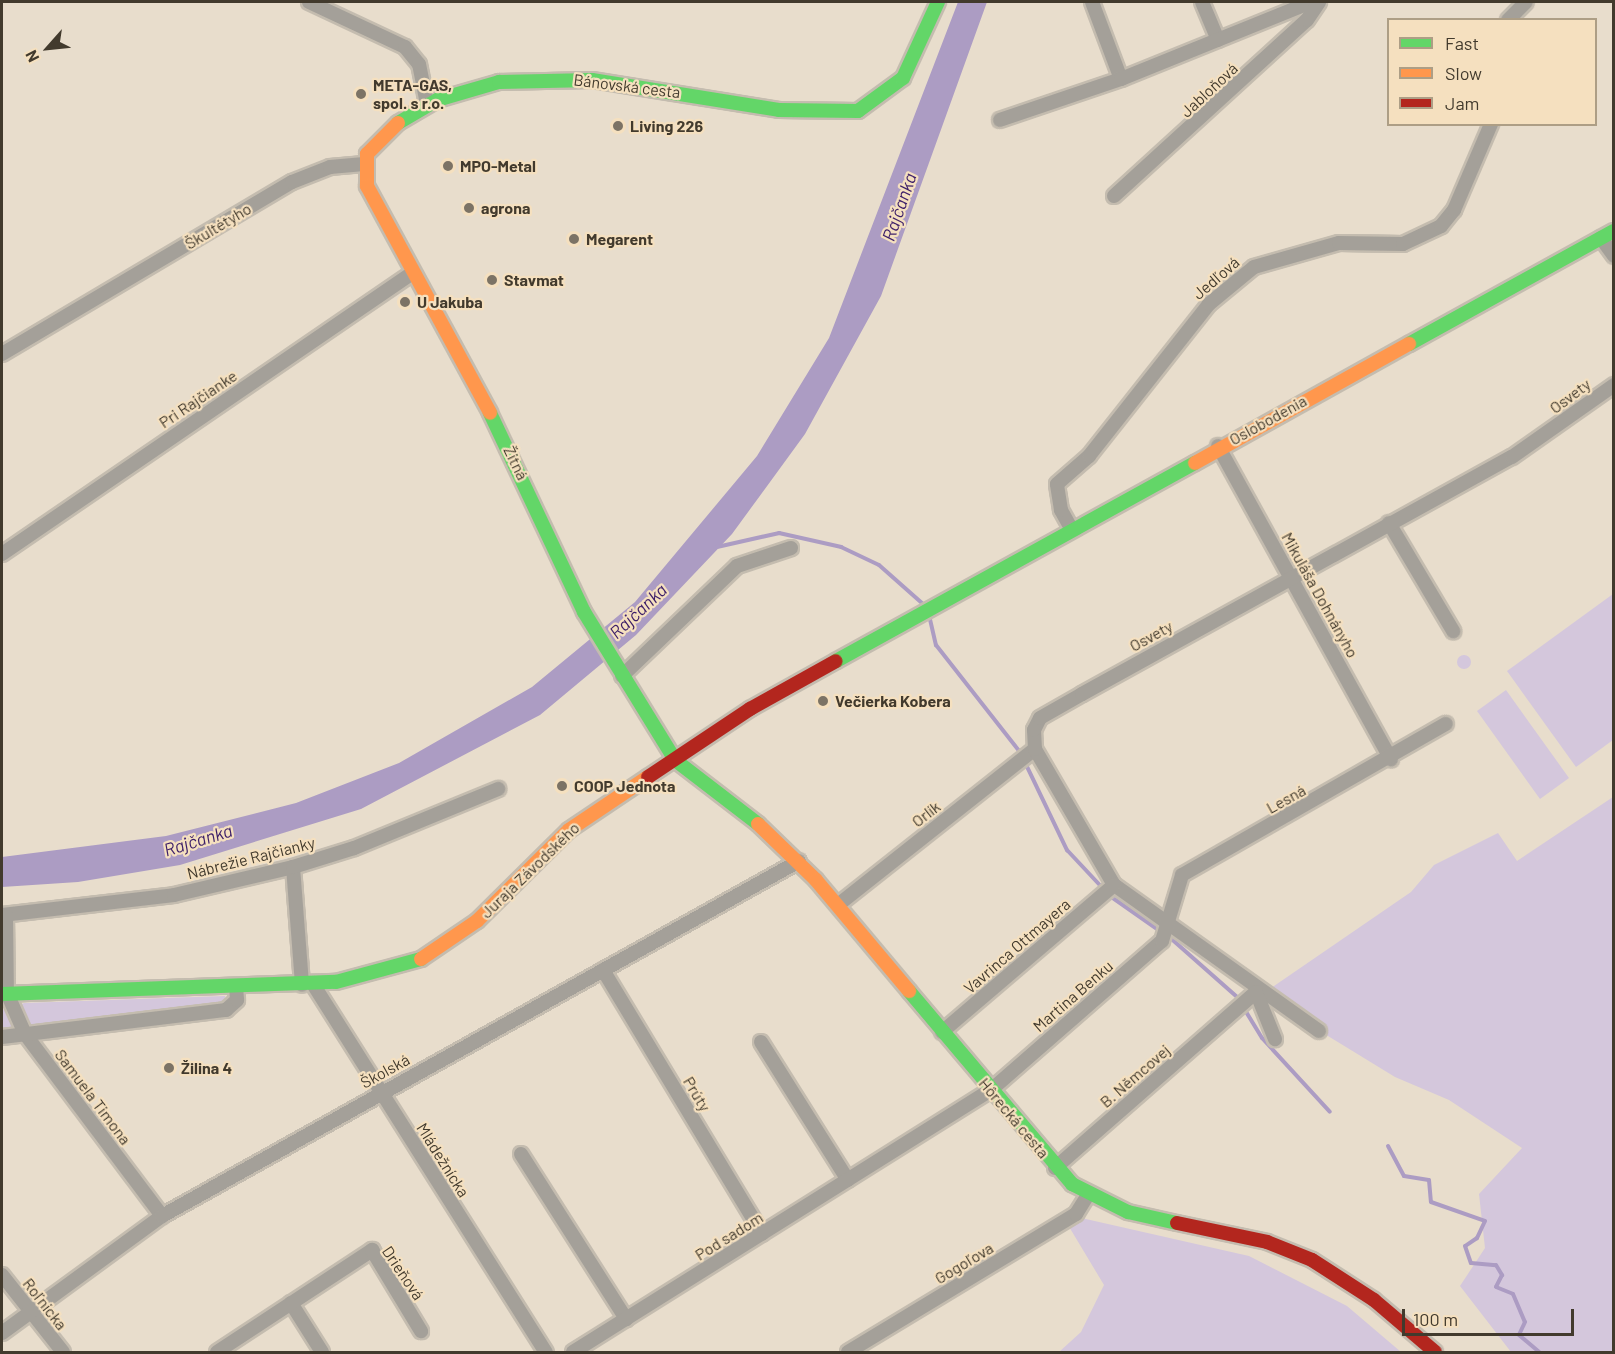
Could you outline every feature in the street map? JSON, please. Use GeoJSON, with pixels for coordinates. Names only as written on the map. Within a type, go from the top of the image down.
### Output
{"type":"FeatureCollection","features":[{"type":"Feature","properties":{"kind":"street"},"geometry":{"type":"LineString","coordinates":[[309,2],[405,46],[418,64],[427,104],[378,138],[364,164]]}},
{"type":"Feature","properties":{"kind":"street","name":"Bánovská cesta"},"geometry":{"type":"LineString","coordinates":[[427,104],[499,82],[556,78],[636,84],[788,111],[858,111],[903,78],[938,2]]}},
{"type":"Feature","properties":{"kind":"street"},"geometry":{"type":"LineString","coordinates":[[1092,2],[1121,79]]}},
{"type":"Feature","properties":{"kind":"street"},"geometry":{"type":"LineString","coordinates":[[1202,2],[1218,40]]}},
{"type":"Feature","properties":{"kind":"street","name":"Jabloňová"},"geometry":{"type":"LineString","coordinates":[[1000,120],[1121,79],[1218,40],[1292,6],[1312,2]]}},
{"type":"Feature","properties":{"kind":"street","name":"Jabloňová"},"geometry":{"type":"LineString","coordinates":[[1114,196],[1307,20],[1319,2]]}},
{"type":"Feature","properties":{"kind":"street"},"geometry":{"type":"LineString","coordinates":[[1510,18],[1526,2]]}},
{"type":"Feature","properties":{"kind":"street","name":"Jedľová"},"geometry":{"type":"LineString","coordinates":[[1072,530],[1057,484],[1089,456],[1209,304],[1254,267],[1339,243],[1404,244],[1441,226],[1454,210],[1490,126]]}},
{"type":"Feature","properties":{"kind":"street","name":"Žitná"},"geometry":{"type":"LineString","coordinates":[[364,164],[369,193],[508,446],[590,622],[675,760]]}},
{"type":"Feature","properties":{"kind":"street","name":"Škultétyho"},"geometry":{"type":"LineString","coordinates":[[2,354],[292,182],[330,167],[364,164]]}},
{"type":"Feature","properties":{"kind":"street","name":"Oslobodenia"},"geometry":{"type":"LineString","coordinates":[[927,610],[1218,446],[1614,231]]}},
{"type":"Feature","properties":{"kind":"street"},"geometry":{"type":"LineString","coordinates":[[1601,238],[1614,256]]}},
{"type":"Feature","properties":{"kind":"street","name":"Pri Rajčianke"},"geometry":{"type":"LineString","coordinates":[[2,554],[413,273]]}},
{"type":"Feature","properties":{"kind":"street","name":"Osvety"},"geometry":{"type":"LineString","coordinates":[[1027,756],[1040,718],[1520,452],[1614,384]]}},
{"type":"Feature","properties":{"kind":"street","name":"Mikuláša Dohnányho"},"geometry":{"type":"LineString","coordinates":[[1218,446],[1391,759]]}},
{"type":"Feature","properties":{"kind":"street"},"geometry":{"type":"LineString","coordinates":[[1389,523],[1453,631]]}},
{"type":"Feature","properties":{"kind":"street"},"geometry":{"type":"LineString","coordinates":[[619,672],[737,566],[792,548]]}},
{"type":"Feature","properties":{"kind":"street","name":"Juraja Závodského"},"geometry":{"type":"LineString","coordinates":[[4,994],[308,984],[381,974],[440,948],[495,905],[569,830],[750,710],[927,610]]}},
{"type":"Feature","properties":{"kind":"street","name":"Lesná"},"geometry":{"type":"LineString","coordinates":[[1167,932],[1172,900],[1182,875],[1391,759],[1446,724]]}},
{"type":"Feature","properties":{"kind":"street"},"geometry":{"type":"LineString","coordinates":[[1027,756],[1085,828],[1108,889],[1167,932],[1246,1000],[1275,1039]]}},
{"type":"Feature","properties":{"kind":"street","name":"Orlík"},"geometry":{"type":"LineString","coordinates":[[838,905],[1027,756]]}},
{"type":"Feature","properties":{"kind":"street","name":"Hôrecká cesta"},"geometry":{"type":"LineString","coordinates":[[675,760],[799,861],[1055,1168],[1088,1195],[1128,1212],[1257,1239],[1312,1260],[1374,1300],[1435,1353]]}},
{"type":"Feature","properties":{"kind":"street","name":"Nábrežie Rajčianky"},"geometry":{"type":"LineString","coordinates":[[4,916],[174,895],[293,867],[354,848],[498,789]]}},
{"type":"Feature","properties":{"kind":"street","name":"Školská"},"geometry":{"type":"LineString","coordinates":[[2,1334],[29,1310],[162,1216],[380,1092],[799,861]]}},
{"type":"Feature","properties":{"kind":"street"},"geometry":{"type":"LineString","coordinates":[[293,867],[308,984]]}},
{"type":"Feature","properties":{"kind":"street","name":"Vavrinca Ottmayera"},"geometry":{"type":"LineString","coordinates":[[942,1032],[1108,889]]}},
{"type":"Feature","properties":{"kind":"street"},"geometry":{"type":"LineString","coordinates":[[4,916],[4,994]]}},
{"type":"Feature","properties":{"kind":"street","name":"Martina Benku"},"geometry":{"type":"LineString","coordinates":[[991,1090],[1167,932]]}},
{"type":"Feature","properties":{"kind":"street","name":"Prúty"},"geometry":{"type":"LineString","coordinates":[[603,970],[762,1234]]}},
{"type":"Feature","properties":{"kind":"street","name":"Mládežnícka"},"geometry":{"type":"LineString","coordinates":[[308,984],[353,1039],[380,1092],[546,1353]]}},
{"type":"Feature","properties":{"kind":"street"},"geometry":{"type":"LineString","coordinates":[[2,1037],[226,1010],[237,1000],[236,987]]}},
{"type":"Feature","properties":{"kind":"street","name":"Samuela Timona"},"geometry":{"type":"LineString","coordinates":[[4,994],[25,1035],[162,1216]]}},
{"type":"Feature","properties":{"kind":"street"},"geometry":{"type":"LineString","coordinates":[[1246,1000],[1319,1031]]}},
{"type":"Feature","properties":{"kind":"street","name":"B. Němcovej"},"geometry":{"type":"LineString","coordinates":[[1055,1168],[1246,1000]]}},
{"type":"Feature","properties":{"kind":"street"},"geometry":{"type":"LineString","coordinates":[[761,1042],[848,1180]]}},
{"type":"Feature","properties":{"kind":"street","name":"Pod sadom"},"geometry":{"type":"LineString","coordinates":[[573,1353],[991,1090]]}},
{"type":"Feature","properties":{"kind":"street"},"geometry":{"type":"LineString","coordinates":[[521,1154],[627,1319]]}},
{"type":"Feature","properties":{"kind":"street","name":"Gogoľova"},"geometry":{"type":"LineString","coordinates":[[848,1353],[1076,1215],[1088,1195]]}},
{"type":"Feature","properties":{"kind":"street","name":"Drieňová"},"geometry":{"type":"LineString","coordinates":[[217,1353],[372,1250],[421,1331]]}},
{"type":"Feature","properties":{"kind":"street","name":"Roľnícka"},"geometry":{"type":"LineString","coordinates":[[2,1275],[63,1353]]}},
{"type":"Feature","properties":{"kind":"street"},"geometry":{"type":"LineString","coordinates":[[291,1303],[322,1353]]}},
{"type":"Feature","properties":{"kind":"shaded area"},"geometry":{"type":"Polygon","coordinates":[[[1613,594],[1613,740],[1576,767],[1507,671],[1613,594]]]}},
{"type":"Feature","properties":{"kind":"shaded area"},"geometry":{"type":"Polygon","coordinates":[[[1461,655],[1467,655],[1471,662],[1467,669],[1461,669],[1457,665],[1457,659],[1461,655]]]}},
{"type":"Feature","properties":{"kind":"shaded area"},"geometry":{"type":"Polygon","coordinates":[[[1506,690],[1569,778],[1540,799],[1477,711],[1506,690]]]}},
{"type":"Feature","properties":{"kind":"shaded area"},"geometry":{"type":"Polygon","coordinates":[[[1613,797],[1613,1352],[1511,1352],[1460,1286],[1485,1248],[1479,1194],[1522,1148],[1449,1100],[1395,1077],[1261,995],[1411,892],[1434,865],[1498,833],[1517,861],[1613,797]]]}},
{"type":"Feature","properties":{"kind":"shaded area"},"geometry":{"type":"Polygon","coordinates":[[[225,996],[225,1005],[2,1032],[2,1008],[6,1012],[24,1003],[225,996]]]}},
{"type":"Feature","properties":{"kind":"shaded area"},"geometry":{"type":"Polygon","coordinates":[[[1077,1217],[1249,1256],[1347,1306],[1401,1352],[1059,1352],[1081,1332],[1104,1285],[1068,1225],[1077,1217]]]}},
{"type":"Feature","properties":{"kind":"water","name":"Rajčanka"},"geometry":{"type":"Polygon","coordinates":[[[958,2],[987,2],[881,296],[805,434],[732,534],[636,635],[540,715],[361,809],[180,865],[78,882],[2,887],[2,857],[166,836],[296,803],[399,763],[532,687],[635,602],[757,456],[829,338],[958,2]]]}},
{"type":"Feature","properties":{"kind":"waterway"},"geometry":{"type":"LineString","coordinates":[[717,547],[779,533],[841,547],[879,565],[924,605]]}},
{"type":"Feature","properties":{"kind":"waterway"},"geometry":{"type":"LineString","coordinates":[[929,615],[936,645],[1020,752],[1067,850],[1110,896],[1160,931]]}},
{"type":"Feature","properties":{"kind":"waterway"},"geometry":{"type":"LineString","coordinates":[[1167,935],[1237,997],[1262,1038],[1330,1112]]}},
{"type":"Feature","properties":{"kind":"waterway"},"geometry":{"type":"LineString","coordinates":[[1388,1146],[1404,1176],[1429,1180],[1431,1202],[1485,1221],[1477,1238],[1465,1246],[1471,1263],[1496,1265],[1502,1275],[1496,1287],[1513,1294],[1525,1322],[1519,1335],[1539,1352]]}},
{"type":"Feature","properties":{"kind":"traffic: fast"},"geometry":{"type":"LineString","coordinates":[[398,123],[437,100],[499,82],[592,80],[779,110],[858,111],[903,78],[938,2]]}},
{"type":"Feature","properties":{"kind":"traffic: fast"},"geometry":{"type":"LineString","coordinates":[[1409,344],[1614,231]]}},
{"type":"Feature","properties":{"kind":"traffic: fast"},"geometry":{"type":"LineString","coordinates":[[490,413],[584,612],[675,760],[758,824]]}},
{"type":"Feature","properties":{"kind":"traffic: fast"},"geometry":{"type":"LineString","coordinates":[[836,661],[1195,463]]}},
{"type":"Feature","properties":{"kind":"traffic: fast"},"geometry":{"type":"LineString","coordinates":[[2,994],[336,982],[421,959]]}},
{"type":"Feature","properties":{"kind":"traffic: fast"},"geometry":{"type":"LineString","coordinates":[[909,991],[1072,1184],[1128,1212],[1177,1223]]}},
{"type":"Feature","properties":{"kind":"traffic: slow"},"geometry":{"type":"LineString","coordinates":[[398,123],[367,154],[367,186],[490,413]]}},
{"type":"Feature","properties":{"kind":"traffic: slow"},"geometry":{"type":"LineString","coordinates":[[1195,463],[1409,344]]}},
{"type":"Feature","properties":{"kind":"traffic: slow"},"geometry":{"type":"LineString","coordinates":[[421,959],[477,921],[569,830],[648,777]]}},
{"type":"Feature","properties":{"kind":"traffic: slow"},"geometry":{"type":"LineString","coordinates":[[758,824],[816,880],[909,991]]}},
{"type":"Feature","properties":{"kind":"traffic: jam"},"geometry":{"type":"LineString","coordinates":[[648,777],[750,709],[836,661]]}},
{"type":"Feature","properties":{"kind":"traffic: jam"},"geometry":{"type":"LineString","coordinates":[[1177,1223],[1267,1242],[1312,1260],[1374,1300],[1435,1352]]}},
{"type":"Feature","properties":{"kind":"place","name":"META-GAS, spol. s r.o."},"geometry":{"type":"Point","coordinates":[361,94]}},
{"type":"Feature","properties":{"kind":"place","name":"Living 226"},"geometry":{"type":"Point","coordinates":[618,126]}},
{"type":"Feature","properties":{"kind":"place","name":"MPO-Metal"},"geometry":{"type":"Point","coordinates":[448,166]}},
{"type":"Feature","properties":{"kind":"place","name":"agrona"},"geometry":{"type":"Point","coordinates":[469,208]}},
{"type":"Feature","properties":{"kind":"place","name":"Megarent"},"geometry":{"type":"Point","coordinates":[574,239]}},
{"type":"Feature","properties":{"kind":"place","name":"Stavmat"},"geometry":{"type":"Point","coordinates":[492,280]}},
{"type":"Feature","properties":{"kind":"place","name":"U Jakuba"},"geometry":{"type":"Point","coordinates":[405,302]}},
{"type":"Feature","properties":{"kind":"place","name":"Večierka Kobera"},"geometry":{"type":"Point","coordinates":[823,701]}},
{"type":"Feature","properties":{"kind":"place","name":"COOP Jednota"},"geometry":{"type":"Point","coordinates":[562,786]}},
{"type":"Feature","properties":{"kind":"place","name":"Žilina 4"},"geometry":{"type":"Point","coordinates":[169,1068]}}]}
